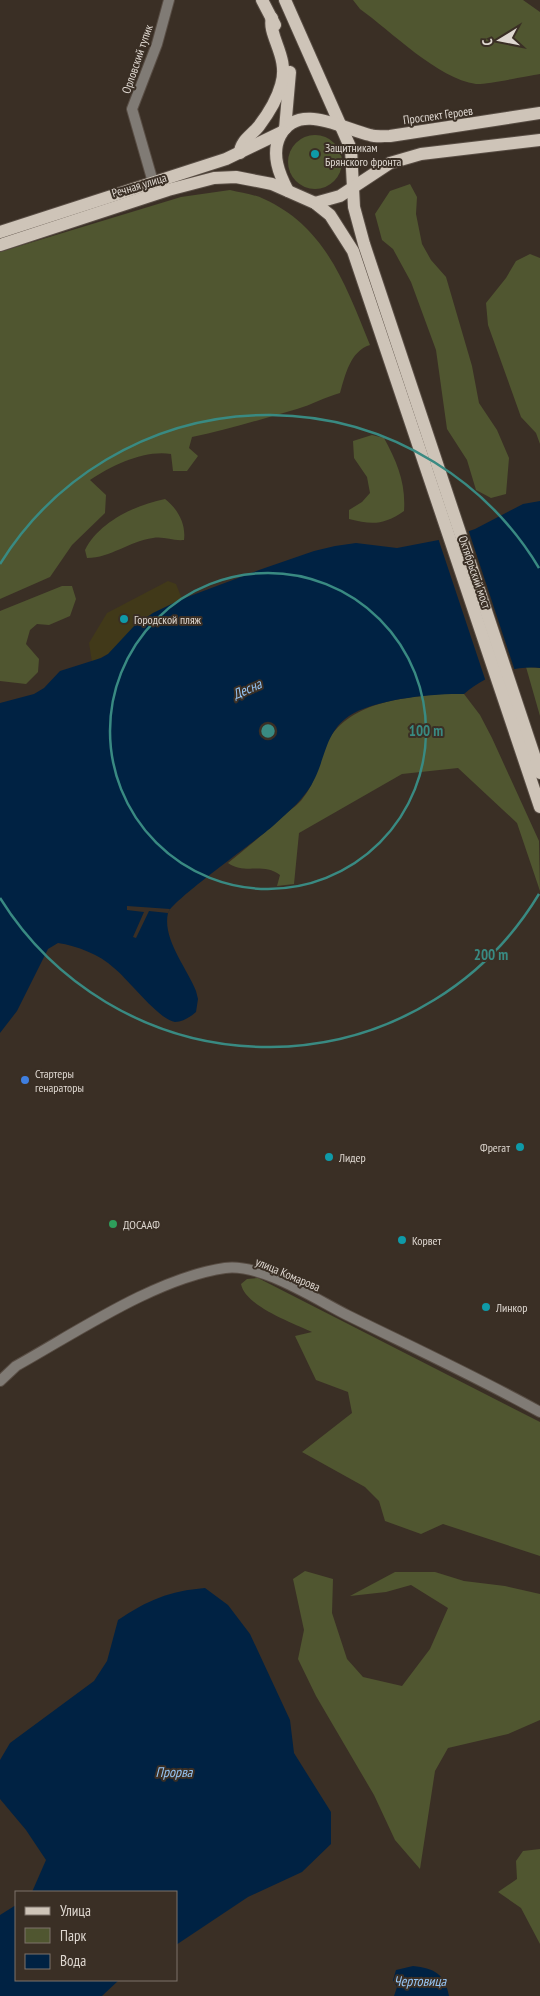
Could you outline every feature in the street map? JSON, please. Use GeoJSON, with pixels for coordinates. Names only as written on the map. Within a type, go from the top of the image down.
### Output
{"type":"FeatureCollection","features":[{"type":"Feature","properties":{"kind":"main road"},"geometry":{"type":"LineString","coordinates":[[262,0],[272,18],[290,68],[284,130]]}},
{"type":"Feature","properties":{"kind":"main road"},"geometry":{"type":"LineString","coordinates":[[285,0],[351,149],[352,186]]}},
{"type":"Feature","properties":{"kind":"main road"},"geometry":{"type":"LineString","coordinates":[[240,153],[242,144],[269,111],[282,83],[282,58],[272,27],[272,18]]}},
{"type":"Feature","properties":{"kind":"main road","name":"Проспект Героев"},"geometry":{"type":"LineString","coordinates":[[340,126],[373,136],[390,136],[540,113]]}},
{"type":"Feature","properties":{"kind":"main road"},"geometry":{"type":"LineString","coordinates":[[340,126],[306,117],[294,121],[284,130],[277,143],[276,154],[281,178],[288,190],[315,203],[340,196],[352,186],[390,163],[421,154],[540,140]]}},
{"type":"Feature","properties":{"kind":"main road","name":"Речная улица"},"geometry":{"type":"LineString","coordinates":[[0,232],[240,153],[284,130]]}},
{"type":"Feature","properties":{"kind":"main road","name":"Речная улица"},"geometry":{"type":"LineString","coordinates":[[0,245],[156,194],[214,178],[236,177],[288,190]]}},
{"type":"Feature","properties":{"kind":"main road","name":"Октябрьский мост"},"geometry":{"type":"LineString","coordinates":[[352,186],[354,207],[396,341],[540,773]]}},
{"type":"Feature","properties":{"kind":"main road","name":"Октябрьский мост"},"geometry":{"type":"LineString","coordinates":[[315,203],[330,215],[353,252],[540,807]]}},
{"type":"Feature","properties":{"kind":"street","name":"Орловский тупик"},"geometry":{"type":"LineString","coordinates":[[153,182],[132,109],[157,44],[169,0]]}},
{"type":"Feature","properties":{"kind":"street","name":"улица Комарова"},"geometry":{"type":"LineString","coordinates":[[0,1381],[16,1366],[142,1296],[188,1278],[226,1268],[251,1270],[281,1282],[396,1338],[540,1412]]}},
{"type":"Feature","properties":{"kind":"green space"},"geometry":{"type":"Polygon","coordinates":[[[353,0],[523,0],[540,12],[540,74],[481,84],[461,80],[446,73],[415,53],[360,9],[353,0]]]}},
{"type":"Feature","properties":{"kind":"green space"},"geometry":{"type":"Polygon","coordinates":[[[310,135],[320,135],[330,139],[338,147],[342,162],[338,177],[330,185],[320,189],[310,189],[300,185],[292,177],[288,167],[288,157],[292,147],[300,139],[310,135]]]}},
{"type":"Feature","properties":{"kind":"green space"},"geometry":{"type":"Polygon","coordinates":[[[410,184],[417,197],[416,214],[422,244],[431,260],[446,277],[472,366],[479,403],[497,430],[509,458],[506,494],[491,498],[476,490],[467,460],[447,429],[436,350],[411,282],[393,249],[382,240],[375,214],[390,191],[410,184]]]}},
{"type":"Feature","properties":{"kind":"green space"},"geometry":{"type":"Polygon","coordinates":[[[230,190],[260,197],[285,211],[303,225],[331,260],[352,301],[370,345],[363,348],[353,358],[346,372],[340,393],[297,409],[192,437],[189,448],[198,456],[187,471],[173,471],[171,454],[150,454],[119,464],[90,480],[106,495],[105,513],[72,545],[50,577],[0,599],[0,252],[181,197],[230,190]]]}},
{"type":"Feature","properties":{"kind":"green space"},"geometry":{"type":"Polygon","coordinates":[[[530,254],[540,258],[540,444],[536,433],[521,417],[488,325],[486,303],[506,278],[516,261],[530,254]]]}},
{"type":"Feature","properties":{"kind":"green space"},"geometry":{"type":"Polygon","coordinates":[[[372,435],[384,438],[397,464],[404,491],[404,511],[390,519],[371,523],[349,519],[349,510],[362,502],[370,493],[367,477],[354,458],[353,441],[372,435]]]}},
{"type":"Feature","properties":{"kind":"green space"},"geometry":{"type":"Polygon","coordinates":[[[165,499],[174,507],[180,517],[184,528],[184,540],[153,538],[136,542],[104,555],[87,558],[85,550],[91,540],[109,523],[130,510],[165,499]]]}},
{"type":"Feature","properties":{"kind":"green space"},"geometry":{"type":"Polygon","coordinates":[[[62,586],[72,586],[76,599],[70,616],[49,625],[37,624],[30,630],[26,644],[39,659],[38,672],[26,684],[0,681],[0,611],[62,586]]]}},
{"type":"Feature","properties":{"kind":"green space"},"geometry":{"type":"Polygon","coordinates":[[[526,667],[540,668],[540,716],[526,667]]]}},
{"type":"Feature","properties":{"kind":"green space"},"geometry":{"type":"Polygon","coordinates":[[[447,693],[464,694],[480,715],[492,738],[539,841],[540,891],[517,823],[458,768],[402,774],[299,833],[294,884],[277,886],[280,875],[273,871],[241,868],[228,863],[301,800],[311,786],[325,746],[335,731],[347,719],[378,704],[412,697],[447,693]]]}},
{"type":"Feature","properties":{"kind":"green space"},"geometry":{"type":"Polygon","coordinates":[[[258,1278],[540,1422],[540,1556],[443,1524],[421,1534],[385,1521],[379,1501],[365,1487],[302,1452],[352,1413],[348,1392],[316,1380],[295,1336],[312,1332],[271,1313],[251,1300],[244,1292],[241,1284],[247,1279],[258,1278]]]}},
{"type":"Feature","properties":{"kind":"green space"},"geometry":{"type":"Polygon","coordinates":[[[305,1571],[333,1579],[332,1613],[347,1659],[363,1677],[402,1686],[430,1649],[448,1608],[411,1585],[386,1592],[350,1596],[395,1572],[435,1572],[464,1581],[505,1586],[540,1594],[540,1720],[508,1734],[448,1748],[435,1771],[420,1869],[395,1840],[374,1795],[316,1696],[298,1659],[304,1630],[293,1579],[305,1571]]]}},
{"type":"Feature","properties":{"kind":"green space"},"geometry":{"type":"Polygon","coordinates":[[[540,1849],[540,1944],[521,1908],[498,1892],[517,1879],[516,1861],[523,1851],[540,1849]]]}},
{"type":"Feature","properties":{"kind":"sand","name":"Городской пляж"},"geometry":{"type":"Polygon","coordinates":[[[168,581],[176,584],[182,599],[153,613],[108,654],[92,662],[89,643],[107,613],[168,581]]]}},
{"type":"Feature","properties":{"kind":"water","name":"Десна"},"geometry":{"type":"Polygon","coordinates":[[[540,501],[540,668],[520,668],[500,673],[481,682],[464,694],[421,696],[373,705],[360,710],[341,722],[331,737],[315,778],[302,798],[273,826],[183,896],[168,913],[167,923],[172,943],[196,991],[198,999],[196,1012],[181,1021],[168,1020],[152,1007],[108,963],[88,951],[58,943],[48,949],[17,1011],[0,1033],[0,703],[34,694],[44,688],[60,671],[108,654],[135,625],[153,613],[182,599],[259,570],[314,551],[335,546],[356,543],[397,548],[449,538],[475,529],[523,504],[540,501]]]}},
{"type":"Feature","properties":{"kind":"water","name":"Прорва"},"geometry":{"type":"Polygon","coordinates":[[[205,1588],[228,1605],[250,1634],[290,1720],[294,1753],[331,1812],[331,1844],[302,1872],[248,1897],[178,1944],[178,1891],[32,1891],[46,1860],[26,1830],[0,1799],[0,1760],[10,1743],[94,1681],[107,1661],[118,1620],[149,1602],[170,1594],[205,1588]]]}},
{"type":"Feature","properties":{"kind":"water"},"geometry":{"type":"Polygon","coordinates":[[[15,1906],[15,1981],[118,1981],[102,1996],[0,1996],[0,1915],[15,1906]]]}},
{"type":"Feature","properties":{"kind":"water","name":"Чертовица"},"geometry":{"type":"Polygon","coordinates":[[[413,1966],[427,1968],[441,1977],[445,1982],[449,1996],[394,1996],[397,1987],[393,1980],[396,1970],[413,1966]]]}},
{"type":"Feature","properties":{"kind":"pier"},"geometry":{"type":"Polygon","coordinates":[[[468,529],[515,671],[486,682],[438,538],[468,529]]]}},
{"type":"Feature","properties":{"kind":"pier"},"geometry":{"type":"Polygon","coordinates":[[[127,906],[170,909],[168,913],[149,911],[136,938],[133,937],[144,912],[127,910],[127,906]]]}},
{"type":"Feature","properties":{"kind":"place","name":"Защитникам Брянского фронта"},"geometry":{"type":"Point","coordinates":[315,154]}},
{"type":"Feature","properties":{"kind":"place","name":"Городской пляж"},"geometry":{"type":"Point","coordinates":[124,619]}},
{"type":"Feature","properties":{"kind":"place","name":"Стартеры генараторы"},"geometry":{"type":"Point","coordinates":[25,1080]}},
{"type":"Feature","properties":{"kind":"place","name":"Фрегат"},"geometry":{"type":"Point","coordinates":[520,1147]}},
{"type":"Feature","properties":{"kind":"place","name":"Лидер"},"geometry":{"type":"Point","coordinates":[329,1157]}},
{"type":"Feature","properties":{"kind":"place","name":"ДОСААФ"},"geometry":{"type":"Point","coordinates":[113,1224]}},
{"type":"Feature","properties":{"kind":"place","name":"Корвет"},"geometry":{"type":"Point","coordinates":[402,1240]}},
{"type":"Feature","properties":{"kind":"place","name":"Линкор"},"geometry":{"type":"Point","coordinates":[486,1307]}}]}
